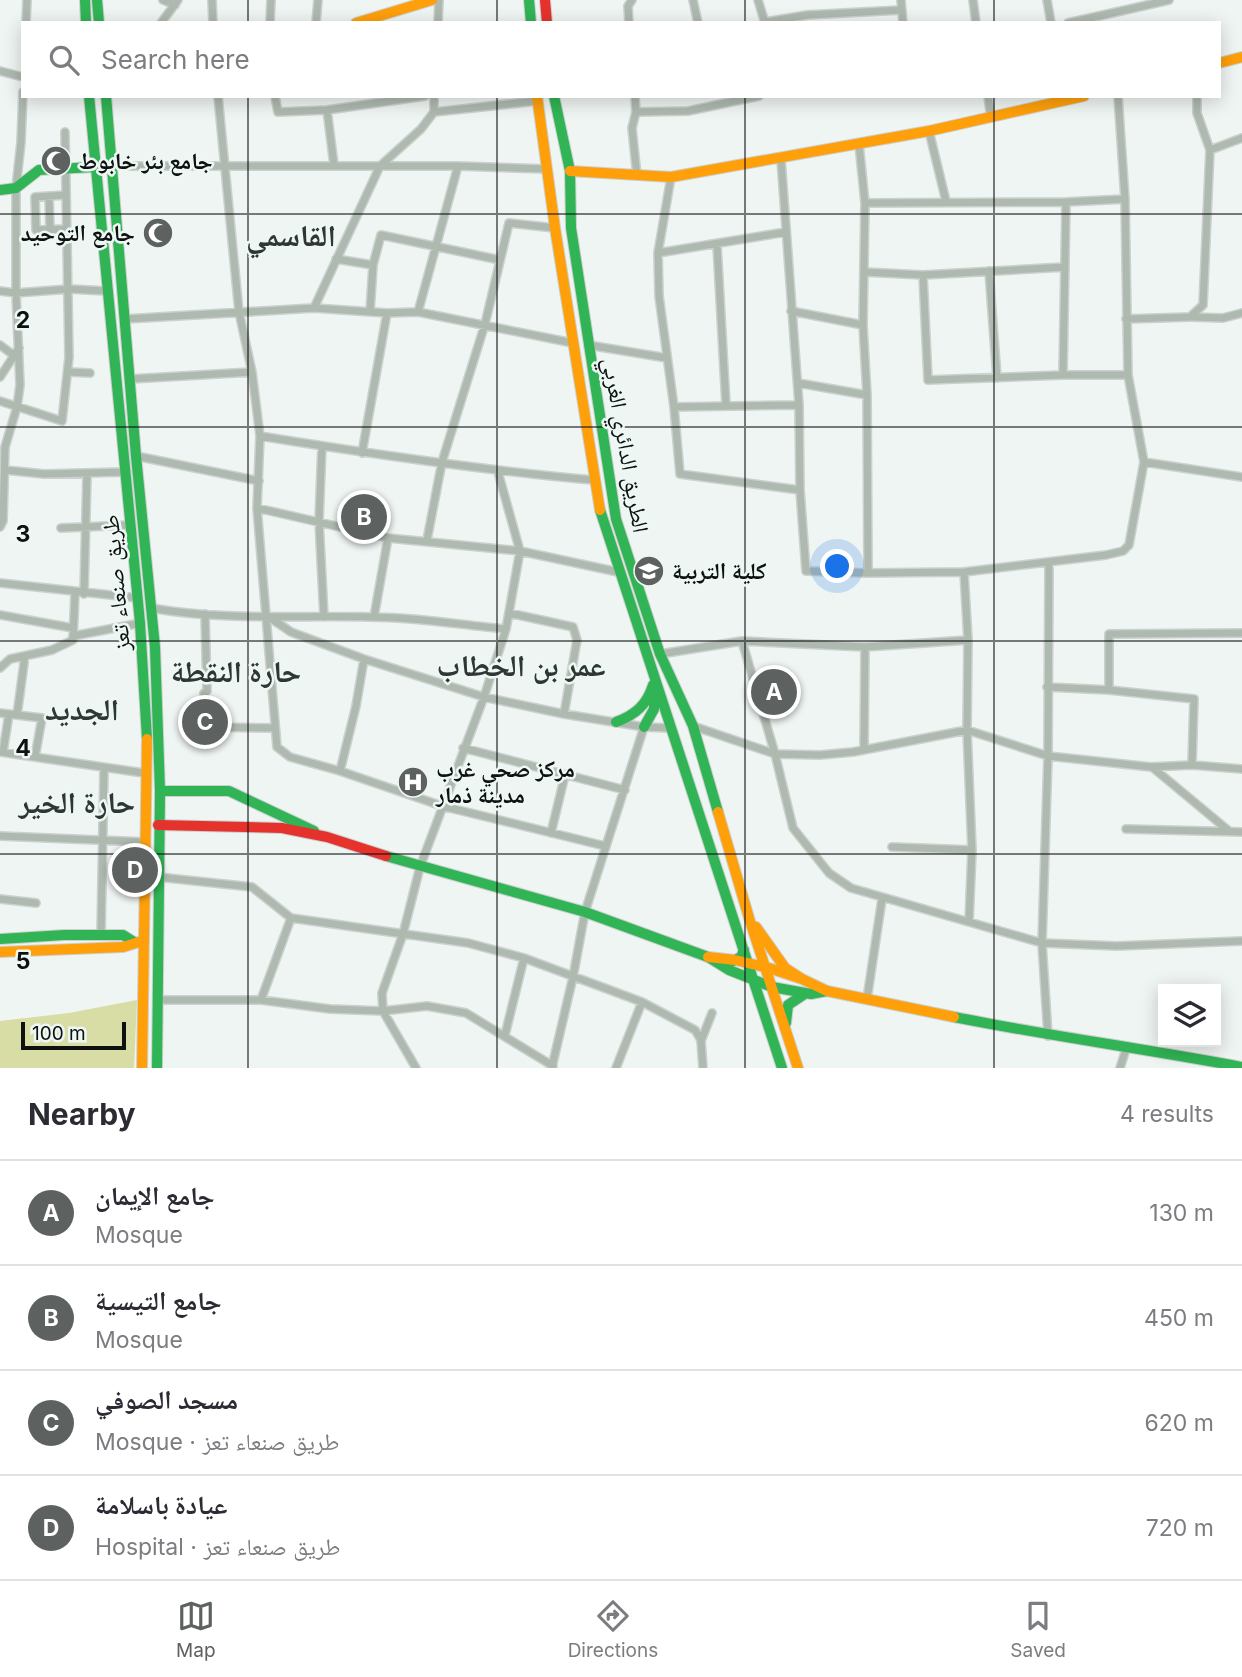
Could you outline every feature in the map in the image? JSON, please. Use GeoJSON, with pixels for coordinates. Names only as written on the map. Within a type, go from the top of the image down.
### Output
{"type":"FeatureCollection","features":[{"type":"Feature","properties":{"kind":"main road"},"geometry":{"type":"LineString","coordinates":[[85,0],[86,21]]}},
{"type":"Feature","properties":{"kind":"main road"},"geometry":{"type":"LineString","coordinates":[[97,0],[99,21]]}},
{"type":"Feature","properties":{"kind":"main road"},"geometry":{"type":"LineString","coordinates":[[363,21],[432,0]]}},
{"type":"Feature","properties":{"kind":"main road"},"geometry":{"type":"LineString","coordinates":[[529,0],[531,21]]}},
{"type":"Feature","properties":{"kind":"main road"},"geometry":{"type":"LineString","coordinates":[[545,0],[547,21]]}},
{"type":"Feature","properties":{"kind":"main road"},"geometry":{"type":"LineString","coordinates":[[1221,62],[1242,57]]}},
{"type":"Feature","properties":{"kind":"main road","name":"طريق صنعاء تعز"},"geometry":{"type":"LineString","coordinates":[[89,98],[140,623],[146,725],[138,941],[142,1068]]}},
{"type":"Feature","properties":{"kind":"main road","name":"طريق صنعاء تعز"},"geometry":{"type":"LineString","coordinates":[[106,98],[152,622],[160,791],[157,1068]]}},
{"type":"Feature","properties":{"kind":"main road","name":"الطريق الدائري الغربي"},"geometry":{"type":"LineString","coordinates":[[554,98],[570,171],[571,228],[616,519],[660,653],[693,726],[749,918],[798,1068]]}},
{"type":"Feature","properties":{"kind":"main road"},"geometry":{"type":"LineString","coordinates":[[570,171],[671,177],[929,131],[1076,98]]}},
{"type":"Feature","properties":{"kind":"main road","name":"الطريق الدائري الغربي"},"geometry":{"type":"LineString","coordinates":[[537,99],[601,519],[782,1068]]}},
{"type":"Feature","properties":{"kind":"main road"},"geometry":{"type":"LineString","coordinates":[[0,190],[16,188],[39,170],[112,166]]}},
{"type":"Feature","properties":{"kind":"main road"},"geometry":{"type":"LineString","coordinates":[[573,343],[588,345]]}},
{"type":"Feature","properties":{"kind":"main road"},"geometry":{"type":"LineString","coordinates":[[618,572],[633,574]]}},
{"type":"Feature","properties":{"kind":"main road"},"geometry":{"type":"LineString","coordinates":[[616,722],[633,716],[649,701],[653,682]]}},
{"type":"Feature","properties":{"kind":"main road"},"geometry":{"type":"LineString","coordinates":[[644,727],[654,709],[653,682]]}},
{"type":"Feature","properties":{"kind":"main road"},"geometry":{"type":"LineString","coordinates":[[160,791],[229,791],[327,837]]}},
{"type":"Feature","properties":{"kind":"main road"},"geometry":{"type":"LineString","coordinates":[[158,825],[282,828],[327,837],[420,867],[585,912],[708,957],[766,968],[802,979]]}},
{"type":"Feature","properties":{"kind":"main road"},"geometry":{"type":"LineString","coordinates":[[749,918],[785,968],[827,991],[1048,1036],[1127,1046],[1198,1064],[1242,1067]]}},
{"type":"Feature","properties":{"kind":"main road"},"geometry":{"type":"LineString","coordinates":[[0,939],[122,935],[138,941]]}},
{"type":"Feature","properties":{"kind":"main road"},"geometry":{"type":"LineString","coordinates":[[0,952],[122,947],[138,941]]}},
{"type":"Feature","properties":{"kind":"main road"},"geometry":{"type":"LineString","coordinates":[[733,961],[741,957],[744,950]]}},
{"type":"Feature","properties":{"kind":"main road"},"geometry":{"type":"LineString","coordinates":[[708,957],[716,965],[773,987],[812,995],[827,991]]}},
{"type":"Feature","properties":{"kind":"main road"},"geometry":{"type":"LineString","coordinates":[[785,1026],[788,1005],[806,993]]}},
{"type":"Feature","properties":{"kind":"street"},"geometry":{"type":"LineString","coordinates":[[26,21],[27,0]]}},
{"type":"Feature","properties":{"kind":"street"},"geometry":{"type":"LineString","coordinates":[[162,21],[176,2],[163,0]]}},
{"type":"Feature","properties":{"kind":"street"},"geometry":{"type":"LineString","coordinates":[[212,0],[213,21]]}},
{"type":"Feature","properties":{"kind":"street"},"geometry":{"type":"LineString","coordinates":[[270,21],[271,0]]}},
{"type":"Feature","properties":{"kind":"street"},"geometry":{"type":"LineString","coordinates":[[316,21],[318,0]]}},
{"type":"Feature","properties":{"kind":"street"},"geometry":{"type":"LineString","coordinates":[[438,21],[439,0]]}},
{"type":"Feature","properties":{"kind":"street"},"geometry":{"type":"LineString","coordinates":[[629,21],[628,6],[632,0]]}},
{"type":"Feature","properties":{"kind":"street"},"geometry":{"type":"LineString","coordinates":[[693,0],[698,21]]}},
{"type":"Feature","properties":{"kind":"street"},"geometry":{"type":"LineString","coordinates":[[758,0],[766,21]]}},
{"type":"Feature","properties":{"kind":"street"},"geometry":{"type":"LineString","coordinates":[[901,0],[903,21]]}},
{"type":"Feature","properties":{"kind":"street"},"geometry":{"type":"LineString","coordinates":[[973,0],[976,21]]}},
{"type":"Feature","properties":{"kind":"street"},"geometry":{"type":"LineString","coordinates":[[1047,0],[1051,21]]}},
{"type":"Feature","properties":{"kind":"street"},"geometry":{"type":"LineString","coordinates":[[1077,21],[1169,0]]}},
{"type":"Feature","properties":{"kind":"street"},"geometry":{"type":"LineString","coordinates":[[772,21],[807,15],[901,10]]}},
{"type":"Feature","properties":{"kind":"street"},"geometry":{"type":"LineString","coordinates":[[0,71],[21,76]]}},
{"type":"Feature","properties":{"kind":"street"},"geometry":{"type":"LineString","coordinates":[[0,527],[3,521],[2,479],[5,470],[5,447],[17,407],[20,384],[17,351],[16,188],[23,98]]}},
{"type":"Feature","properties":{"kind":"street"},"geometry":{"type":"LineString","coordinates":[[218,98],[239,312],[252,372],[260,436],[257,508],[274,728],[278,747],[290,758],[340,771],[442,806],[605,846]]}},
{"type":"Feature","properties":{"kind":"street"},"geometry":{"type":"LineString","coordinates":[[275,98],[278,112],[327,110],[411,98]]}},
{"type":"Feature","properties":{"kind":"street"},"geometry":{"type":"LineString","coordinates":[[314,308],[380,166],[408,142],[434,111],[434,98]]}},
{"type":"Feature","properties":{"kind":"street"},"geometry":{"type":"LineString","coordinates":[[635,98],[636,112],[632,128],[637,176]]}},
{"type":"Feature","properties":{"kind":"street"},"geometry":{"type":"LineString","coordinates":[[709,98],[711,106]]}},
{"type":"Feature","properties":{"kind":"street"},"geometry":{"type":"LineString","coordinates":[[636,112],[688,111],[749,98]]}},
{"type":"Feature","properties":{"kind":"street"},"geometry":{"type":"LineString","coordinates":[[988,98],[991,118]]}},
{"type":"Feature","properties":{"kind":"street"},"geometry":{"type":"LineString","coordinates":[[781,159],[798,383],[800,490],[806,571],[964,572],[1107,555],[1123,551],[1129,545],[1144,462],[1128,376],[1125,199],[1118,98]]}},
{"type":"Feature","properties":{"kind":"street"},"geometry":{"type":"LineString","coordinates":[[1190,317],[1203,305],[1210,150],[1197,113],[1197,98]]}},
{"type":"Feature","properties":{"kind":"street"},"geometry":{"type":"LineString","coordinates":[[434,111],[537,99]]}},
{"type":"Feature","properties":{"kind":"street"},"geometry":{"type":"LineString","coordinates":[[327,110],[334,165]]}},
{"type":"Feature","properties":{"kind":"street"},"geometry":{"type":"LineString","coordinates":[[929,131],[946,201]]}},
{"type":"Feature","properties":{"kind":"street"},"geometry":{"type":"LineString","coordinates":[[0,401],[62,421],[68,372],[69,289],[65,132]]}},
{"type":"Feature","properties":{"kind":"street"},"geometry":{"type":"LineString","coordinates":[[1210,150],[1242,138]]}},
{"type":"Feature","properties":{"kind":"street"},"geometry":{"type":"LineString","coordinates":[[859,144],[865,203],[863,325],[867,395],[868,573]]}},
{"type":"Feature","properties":{"kind":"street"},"geometry":{"type":"LineString","coordinates":[[112,166],[226,168],[334,165],[547,169]]}},
{"type":"Feature","properties":{"kind":"street"},"geometry":{"type":"LineString","coordinates":[[356,166],[370,173],[372,183]]}},
{"type":"Feature","properties":{"kind":"street"},"geometry":{"type":"LineString","coordinates":[[418,312],[458,166]]}},
{"type":"Feature","properties":{"kind":"street"},"geometry":{"type":"LineString","coordinates":[[18,169],[39,170]]}},
{"type":"Feature","properties":{"kind":"street"},"geometry":{"type":"LineString","coordinates":[[671,177],[658,253],[659,296],[680,474],[800,490]]}},
{"type":"Feature","properties":{"kind":"street"},"geometry":{"type":"LineString","coordinates":[[65,195],[35,197],[34,211],[36,230],[66,229]]}},
{"type":"Feature","properties":{"kind":"street"},"geometry":{"type":"LineString","coordinates":[[49,196],[50,230]]}},
{"type":"Feature","properties":{"kind":"street"},"geometry":{"type":"LineString","coordinates":[[865,203],[1125,199]]}},
{"type":"Feature","properties":{"kind":"street"},"geometry":{"type":"LineString","coordinates":[[1063,375],[1066,202]]}},
{"type":"Feature","properties":{"kind":"street"},"geometry":{"type":"LineString","coordinates":[[427,540],[442,462],[485,324],[509,223],[555,229]]}},
{"type":"Feature","properties":{"kind":"street"},"geometry":{"type":"LineString","coordinates":[[658,253],[786,232]]}},
{"type":"Feature","properties":{"kind":"street"},"geometry":{"type":"LineString","coordinates":[[370,312],[373,265],[382,235],[500,260]]}},
{"type":"Feature","properties":{"kind":"street"},"geometry":{"type":"LineString","coordinates":[[717,245],[726,405]]}},
{"type":"Feature","properties":{"kind":"street"},"geometry":{"type":"LineString","coordinates":[[336,259],[373,265]]}},
{"type":"Feature","properties":{"kind":"street"},"geometry":{"type":"LineString","coordinates":[[864,272],[923,275],[1065,267]]}},
{"type":"Feature","properties":{"kind":"street"},"geometry":{"type":"LineString","coordinates":[[989,271],[997,378]]}},
{"type":"Feature","properties":{"kind":"street"},"geometry":{"type":"LineString","coordinates":[[923,275],[928,380],[1063,375],[1128,376]]}},
{"type":"Feature","properties":{"kind":"street"},"geometry":{"type":"LineString","coordinates":[[0,291],[107,291]]}},
{"type":"Feature","properties":{"kind":"street"},"geometry":{"type":"LineString","coordinates":[[125,319],[314,308],[387,313],[418,312],[573,343]]}},
{"type":"Feature","properties":{"kind":"street"},"geometry":{"type":"LineString","coordinates":[[791,311],[863,325]]}},
{"type":"Feature","properties":{"kind":"street"},"geometry":{"type":"LineString","coordinates":[[362,453],[387,313]]}},
{"type":"Feature","properties":{"kind":"street"},"geometry":{"type":"LineString","coordinates":[[1126,319],[1223,318],[1242,313]]}},
{"type":"Feature","properties":{"kind":"street"},"geometry":{"type":"LineString","coordinates":[[0,345],[17,351]]}},
{"type":"Feature","properties":{"kind":"street"},"geometry":{"type":"LineString","coordinates":[[588,345],[667,358]]}},
{"type":"Feature","properties":{"kind":"street"},"geometry":{"type":"LineString","coordinates":[[0,377],[17,351]]}},
{"type":"Feature","properties":{"kind":"street"},"geometry":{"type":"LineString","coordinates":[[68,372],[90,373]]}},
{"type":"Feature","properties":{"kind":"street"},"geometry":{"type":"LineString","coordinates":[[130,379],[252,372]]}},
{"type":"Feature","properties":{"kind":"street"},"geometry":{"type":"LineString","coordinates":[[798,383],[867,395]]}},
{"type":"Feature","properties":{"kind":"street"},"geometry":{"type":"LineString","coordinates":[[674,407],[799,405]]}},
{"type":"Feature","properties":{"kind":"street"},"geometry":{"type":"LineString","coordinates":[[260,436],[498,472],[593,480]]}},
{"type":"Feature","properties":{"kind":"street"},"geometry":{"type":"LineString","coordinates":[[322,446],[318,521],[324,617]]}},
{"type":"Feature","properties":{"kind":"street"},"geometry":{"type":"LineString","coordinates":[[136,456],[259,481]]}},
{"type":"Feature","properties":{"kind":"street"},"geometry":{"type":"LineString","coordinates":[[1144,462],[1242,477]]}},
{"type":"Feature","properties":{"kind":"street"},"geometry":{"type":"LineString","coordinates":[[5,470],[44,474],[126,472]]}},
{"type":"Feature","properties":{"kind":"street"},"geometry":{"type":"LineString","coordinates":[[416,1068],[383,1011],[382,993],[403,934],[420,867],[484,697],[506,629],[520,551],[498,472]]}},
{"type":"Feature","properties":{"kind":"street"},"geometry":{"type":"LineString","coordinates":[[84,594],[87,474]]}},
{"type":"Feature","properties":{"kind":"street"},"geometry":{"type":"LineString","coordinates":[[257,508],[388,538],[520,551],[618,572]]}},
{"type":"Feature","properties":{"kind":"street"},"geometry":{"type":"LineString","coordinates":[[61,528],[130,525]]}},
{"type":"Feature","properties":{"kind":"street"},"geometry":{"type":"LineString","coordinates":[[374,617],[388,538]]}},
{"type":"Feature","properties":{"kind":"street"},"geometry":{"type":"LineString","coordinates":[[1048,1036],[1042,943],[1048,756],[1049,563]]}},
{"type":"Feature","properties":{"kind":"street"},"geometry":{"type":"LineString","coordinates":[[964,572],[972,850],[969,922]]}},
{"type":"Feature","properties":{"kind":"street"},"geometry":{"type":"LineString","coordinates":[[0,583],[84,594],[150,608],[205,614],[374,617],[506,629]]}},
{"type":"Feature","properties":{"kind":"street"},"geometry":{"type":"LineString","coordinates":[[0,668],[9,659],[52,650],[73,640],[75,593]]}},
{"type":"Feature","properties":{"kind":"street"},"geometry":{"type":"LineString","coordinates":[[137,604],[149,596]]}},
{"type":"Feature","properties":{"kind":"street"},"geometry":{"type":"LineString","coordinates":[[509,613],[573,627],[577,640],[564,714]]}},
{"type":"Feature","properties":{"kind":"street"},"geometry":{"type":"LineString","coordinates":[[205,614],[207,691],[204,693],[203,727],[274,728]]}},
{"type":"Feature","properties":{"kind":"street"},"geometry":{"type":"LineString","coordinates":[[0,615],[73,632],[152,622]]}},
{"type":"Feature","properties":{"kind":"street"},"geometry":{"type":"LineString","coordinates":[[266,615],[291,632],[364,659],[484,697],[564,714],[644,727],[669,728]]}},
{"type":"Feature","properties":{"kind":"street"},"geometry":{"type":"LineString","coordinates":[[1109,690],[1109,634],[1242,633]]}},
{"type":"Feature","properties":{"kind":"street"},"geometry":{"type":"LineString","coordinates":[[660,653],[742,640],[864,647],[968,640]]}},
{"type":"Feature","properties":{"kind":"street"},"geometry":{"type":"LineString","coordinates":[[742,640],[793,828],[829,873],[851,888],[881,899],[1042,943],[1117,946],[1242,941]]}},
{"type":"Feature","properties":{"kind":"street"},"geometry":{"type":"LineString","coordinates":[[864,647],[864,750]]}},
{"type":"Feature","properties":{"kind":"street"},"geometry":{"type":"LineString","coordinates":[[25,656],[2,752],[144,773]]}},
{"type":"Feature","properties":{"kind":"street"},"geometry":{"type":"LineString","coordinates":[[340,771],[364,659]]}},
{"type":"Feature","properties":{"kind":"street"},"geometry":{"type":"LineString","coordinates":[[1047,687],[1194,699],[1192,765]]}},
{"type":"Feature","properties":{"kind":"street"},"geometry":{"type":"LineString","coordinates":[[0,713],[42,718],[35,757]]}},
{"type":"Feature","properties":{"kind":"street"},"geometry":{"type":"LineString","coordinates":[[693,726],[775,754],[820,755],[864,750],[967,730],[1048,756],[1151,767],[1192,765],[1242,769]]}},
{"type":"Feature","properties":{"kind":"street"},"geometry":{"type":"LineString","coordinates":[[157,1000],[261,1000],[330,1009],[383,1011],[427,1006],[466,1013],[505,1035],[552,1067],[585,912],[644,727]]}},
{"type":"Feature","properties":{"kind":"street"},"geometry":{"type":"LineString","coordinates":[[463,748],[625,790]]}},
{"type":"Feature","properties":{"kind":"street"},"geometry":{"type":"LineString","coordinates":[[1151,767],[1229,831]]}},
{"type":"Feature","properties":{"kind":"street"},"geometry":{"type":"LineString","coordinates":[[101,935],[104,769]]}},
{"type":"Feature","properties":{"kind":"street"},"geometry":{"type":"LineString","coordinates":[[551,833],[565,775]]}},
{"type":"Feature","properties":{"kind":"street"},"geometry":{"type":"LineString","coordinates":[[1126,829],[1242,832]]}},
{"type":"Feature","properties":{"kind":"street"},"geometry":{"type":"LineString","coordinates":[[0,836],[158,843]]}},
{"type":"Feature","properties":{"kind":"street"},"geometry":{"type":"LineString","coordinates":[[892,847],[972,850]]}},
{"type":"Feature","properties":{"kind":"street"},"geometry":{"type":"LineString","coordinates":[[158,877],[252,887],[291,918],[468,943],[524,958],[642,1002],[695,1030],[701,1042],[704,1068]]}},
{"type":"Feature","properties":{"kind":"street"},"geometry":{"type":"LineString","coordinates":[[0,899],[36,903]]}},
{"type":"Feature","properties":{"kind":"street"},"geometry":{"type":"LineString","coordinates":[[867,999],[881,899]]}},
{"type":"Feature","properties":{"kind":"street"},"geometry":{"type":"LineString","coordinates":[[261,1000],[291,918]]}},
{"type":"Feature","properties":{"kind":"street"},"geometry":{"type":"LineString","coordinates":[[505,1035],[524,958]]}},
{"type":"Feature","properties":{"kind":"street"},"geometry":{"type":"LineString","coordinates":[[616,1068],[642,1002]]}},
{"type":"Feature","properties":{"kind":"street"},"geometry":{"type":"LineString","coordinates":[[701,1042],[712,1013]]}},
{"type":"Feature","properties":{"kind":"street"},"geometry":{"type":"LineString","coordinates":[[1120,1068],[1127,1046]]}},
{"type":"Feature","properties":{"kind":"green space"},"geometry":{"type":"Polygon","coordinates":[[[137,1000],[134,1068],[0,1068],[0,1021],[69,1013],[137,1000]]]}},
{"type":"Feature","properties":{"kind":"traffic: fast"},"geometry":{"type":"LineString","coordinates":[[85,0],[86,21]]}},
{"type":"Feature","properties":{"kind":"traffic: fast"},"geometry":{"type":"LineString","coordinates":[[97,0],[99,21]]}},
{"type":"Feature","properties":{"kind":"traffic: fast"},"geometry":{"type":"LineString","coordinates":[[529,0],[531,21]]}},
{"type":"Feature","properties":{"kind":"traffic: fast"},"geometry":{"type":"LineString","coordinates":[[89,98],[140,623],[147,739]]}},
{"type":"Feature","properties":{"kind":"traffic: fast"},"geometry":{"type":"LineString","coordinates":[[106,98],[155,647],[160,791],[157,1068]]}},
{"type":"Feature","properties":{"kind":"traffic: fast"},"geometry":{"type":"LineString","coordinates":[[554,98],[570,171],[571,228],[616,519],[660,654],[693,726],[718,812]]}},
{"type":"Feature","properties":{"kind":"traffic: fast"},"geometry":{"type":"LineString","coordinates":[[0,190],[16,188],[39,170],[112,166]]}},
{"type":"Feature","properties":{"kind":"traffic: fast"},"geometry":{"type":"LineString","coordinates":[[600,510],[782,1068]]}},
{"type":"Feature","properties":{"kind":"traffic: fast"},"geometry":{"type":"LineString","coordinates":[[616,722],[639,708],[653,685]]}},
{"type":"Feature","properties":{"kind":"traffic: fast"},"geometry":{"type":"LineString","coordinates":[[644,727],[654,709],[654,695]]}},
{"type":"Feature","properties":{"kind":"traffic: fast"},"geometry":{"type":"LineString","coordinates":[[160,791],[229,791],[314,831]]}},
{"type":"Feature","properties":{"kind":"traffic: fast"},"geometry":{"type":"LineString","coordinates":[[386,856],[585,912],[708,957],[729,970],[772,987],[811,994],[827,991]]}},
{"type":"Feature","properties":{"kind":"traffic: fast"},"geometry":{"type":"LineString","coordinates":[[0,939],[123,935],[134,942]]}},
{"type":"Feature","properties":{"kind":"traffic: fast"},"geometry":{"type":"LineString","coordinates":[[733,961],[741,957],[744,950]]}},
{"type":"Feature","properties":{"kind":"traffic: fast"},"geometry":{"type":"LineString","coordinates":[[786,1023],[788,1005],[806,993]]}},
{"type":"Feature","properties":{"kind":"traffic: fast"},"geometry":{"type":"LineString","coordinates":[[954,1017],[1242,1067]]}},
{"type":"Feature","properties":{"kind":"traffic: slow"},"geometry":{"type":"LineString","coordinates":[[363,21],[432,0]]}},
{"type":"Feature","properties":{"kind":"traffic: slow"},"geometry":{"type":"LineString","coordinates":[[1221,62],[1242,57]]}},
{"type":"Feature","properties":{"kind":"traffic: slow"},"geometry":{"type":"LineString","coordinates":[[537,98],[600,510]]}},
{"type":"Feature","properties":{"kind":"traffic: slow"},"geometry":{"type":"LineString","coordinates":[[570,171],[671,177],[929,131],[1075,98]]}},
{"type":"Feature","properties":{"kind":"traffic: slow"},"geometry":{"type":"LineString","coordinates":[[142,1068],[147,739]]}},
{"type":"Feature","properties":{"kind":"traffic: slow"},"geometry":{"type":"LineString","coordinates":[[718,812],[798,1068]]}},
{"type":"Feature","properties":{"kind":"traffic: slow"},"geometry":{"type":"LineString","coordinates":[[756,927],[785,968],[802,979]]}},
{"type":"Feature","properties":{"kind":"traffic: slow"},"geometry":{"type":"LineString","coordinates":[[0,952],[123,947],[142,941]]}},
{"type":"Feature","properties":{"kind":"traffic: slow"},"geometry":{"type":"LineString","coordinates":[[708,957],[769,968],[827,991],[954,1017]]}},
{"type":"Feature","properties":{"kind":"traffic: jam"},"geometry":{"type":"LineString","coordinates":[[545,0],[547,21]]}},
{"type":"Feature","properties":{"kind":"traffic: jam"},"geometry":{"type":"LineString","coordinates":[[158,825],[282,828],[327,837],[386,856]]}},
{"type":"Feature","properties":{"kind":"place","name":"جامع بئر خابوط"},"geometry":{"type":"Point","coordinates":[56,161]}},
{"type":"Feature","properties":{"kind":"place","name":"جامع التوحيد"},"geometry":{"type":"Point","coordinates":[158,233]}},
{"type":"Feature","properties":{"kind":"place","name":"جامع التيسية"},"geometry":{"type":"Point","coordinates":[364,517]}},
{"type":"Feature","properties":{"kind":"place","name":"كلية التربية"},"geometry":{"type":"Point","coordinates":[649,571]}},
{"type":"Feature","properties":{"kind":"place","name":"جامع الإيمان"},"geometry":{"type":"Point","coordinates":[774,692]}},
{"type":"Feature","properties":{"kind":"place","name":"مسجد الصوفي"},"geometry":{"type":"Point","coordinates":[205,722]}},
{"type":"Feature","properties":{"kind":"place","name":"مركز صحي غرب مدينة ذمار"},"geometry":{"type":"Point","coordinates":[413,782]}},
{"type":"Feature","properties":{"kind":"place","name":"عيادة باسلامة"},"geometry":{"type":"Point","coordinates":[135,870]}},
{"type":"Feature","properties":{"kind":"district","name":"القاسمي"},"geometry":{"type":"Point","coordinates":[291,235]}},
{"type":"Feature","properties":{"kind":"district","name":"عمر بن الخطاب"},"geometry":{"type":"Point","coordinates":[521,665]}},
{"type":"Feature","properties":{"kind":"district","name":"حارة النقطة"},"geometry":{"type":"Point","coordinates":[236,671]}},
{"type":"Feature","properties":{"kind":"district","name":"الجديد"},"geometry":{"type":"Point","coordinates":[82,709]}},
{"type":"Feature","properties":{"kind":"district","name":"حارة الخير"},"geometry":{"type":"Point","coordinates":[77,802]}}]}
